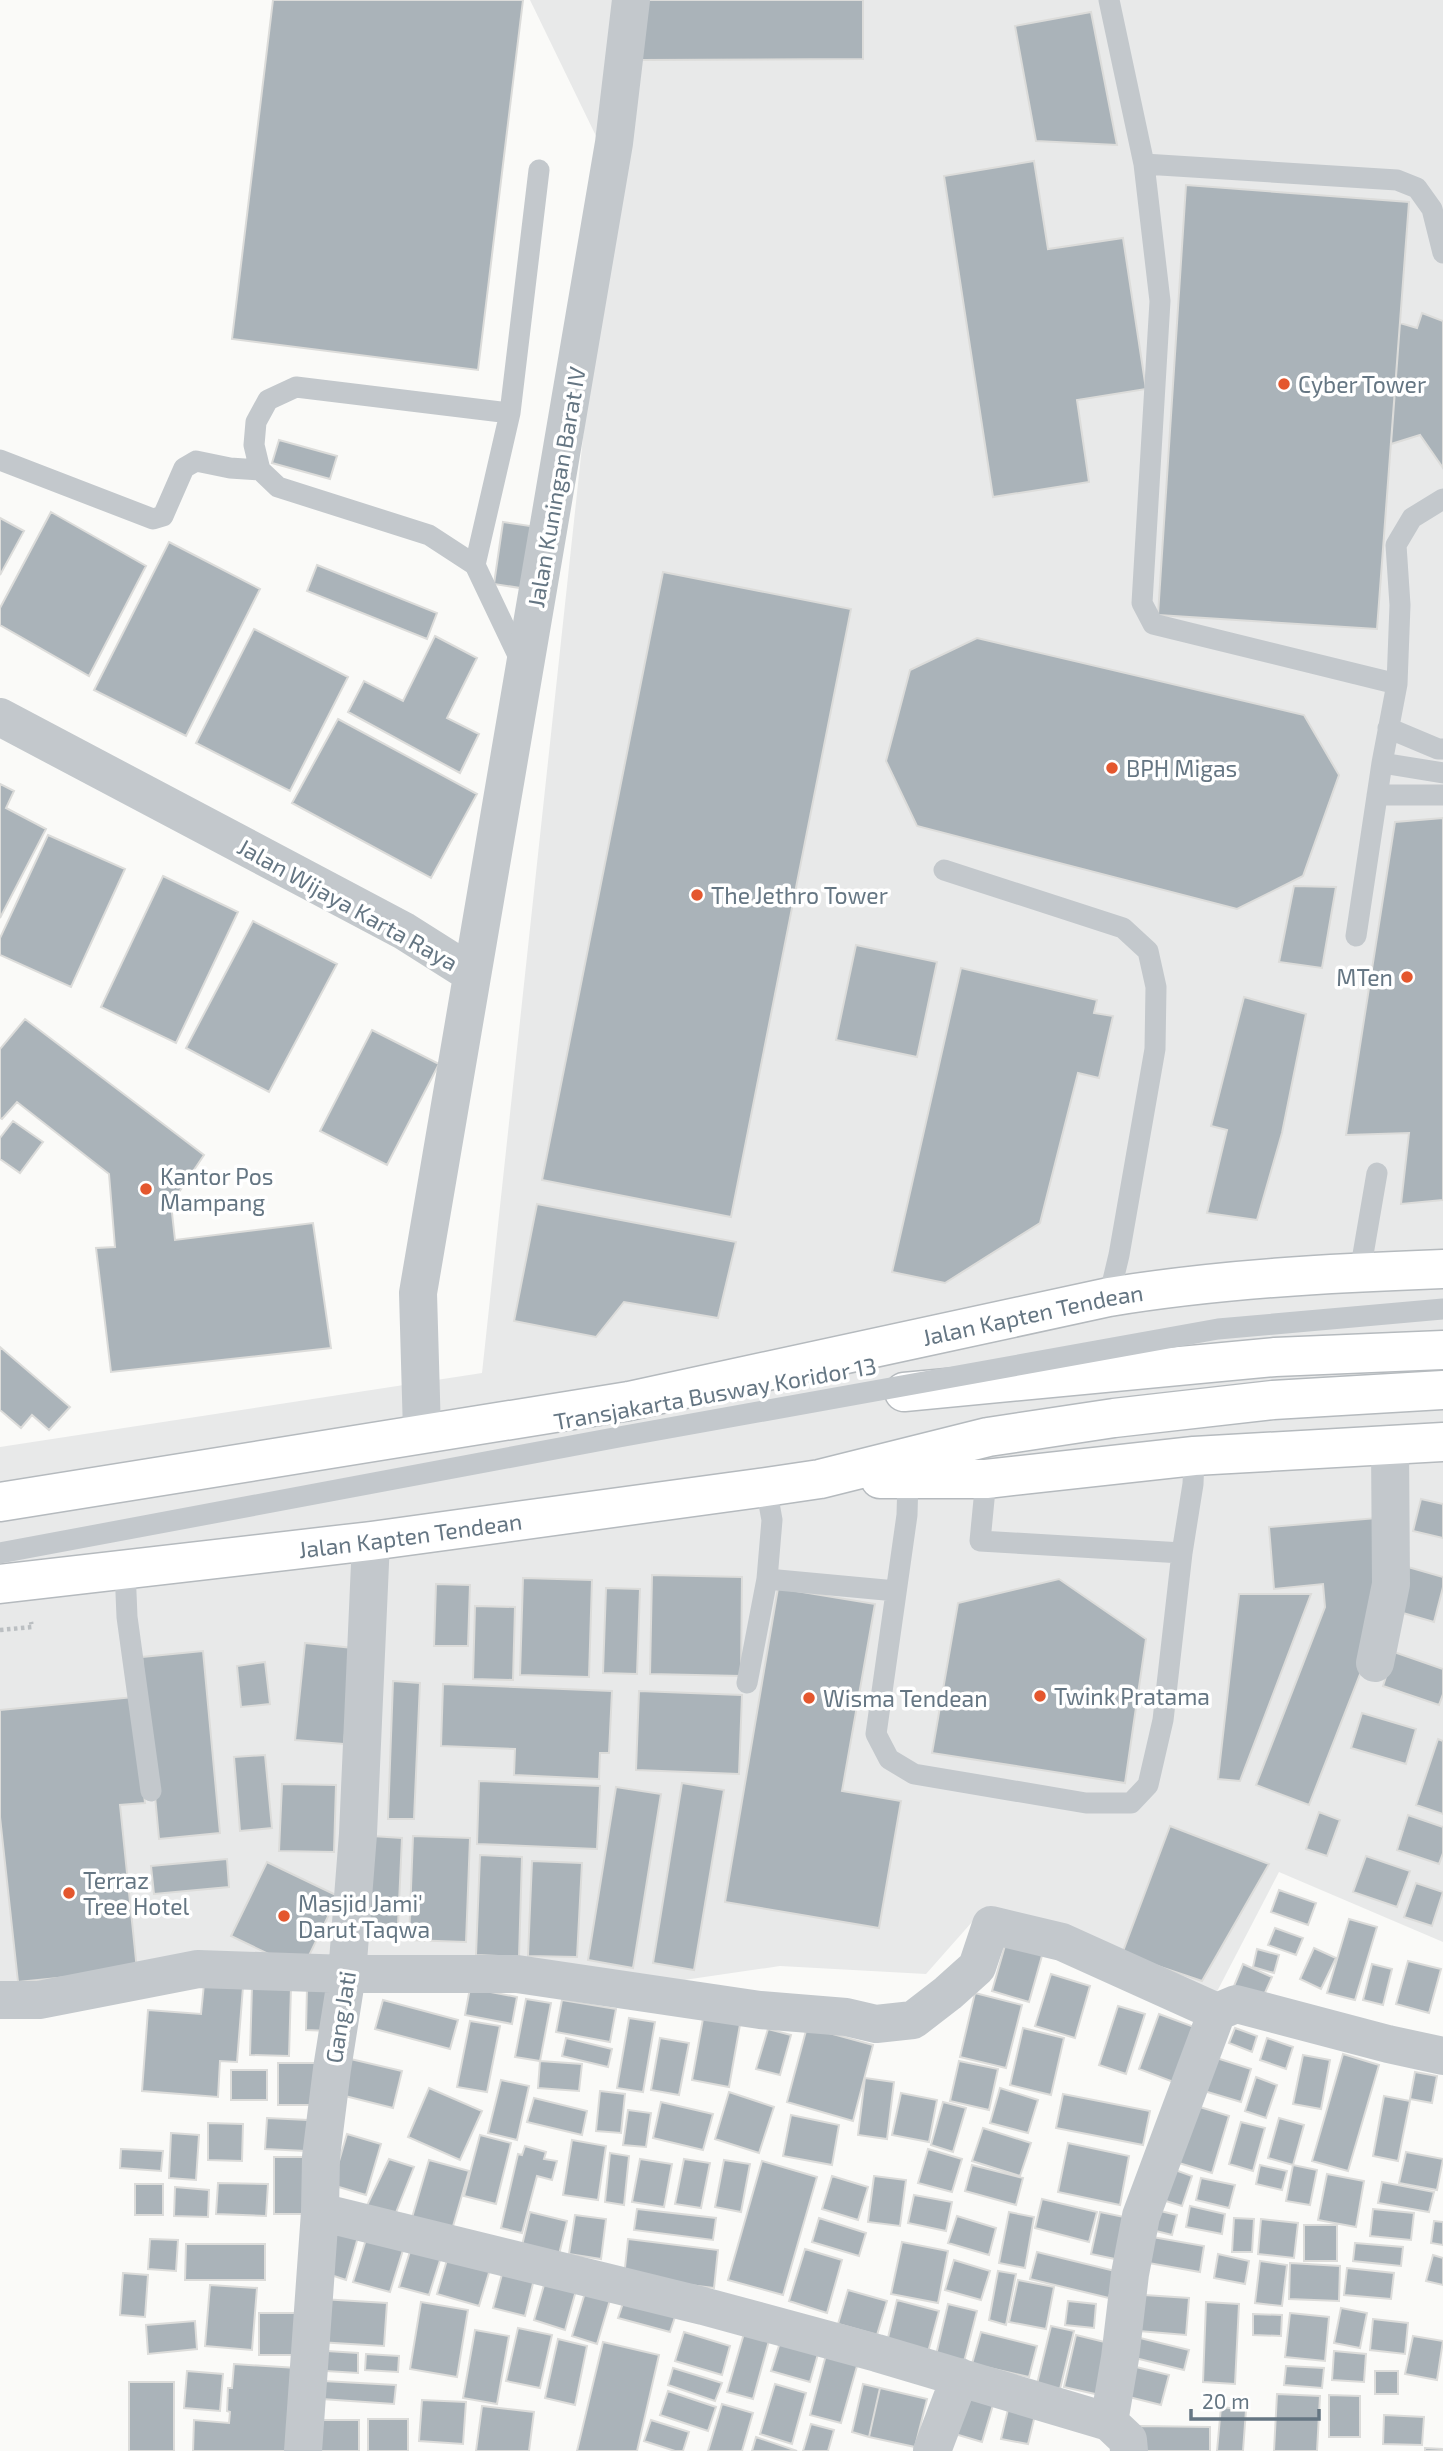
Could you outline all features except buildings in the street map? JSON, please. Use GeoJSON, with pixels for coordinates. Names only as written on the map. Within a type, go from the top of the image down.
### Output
{"type":"FeatureCollection","features":[{"type":"Feature","properties":{"kind":"main road","name":"Jalan Kapten Tendean"},"geometry":{"type":"LineString","coordinates":[[0,1502],[422,1432],[629,1401],[1109,1297],[1168,1287],[1360,1272],[1443,1269]]}},
{"type":"Feature","properties":{"kind":"main road","name":"Jalan Kapten Tendean"},"geometry":{"type":"LineString","coordinates":[[629,1401],[817,1401],[1275,1357],[1443,1350]]}},
{"type":"Feature","properties":{"kind":"main road","name":"Jalan Kapten Tendean"},"geometry":{"type":"LineString","coordinates":[[0,1584],[371,1541],[820,1479],[988,1437],[1141,1414],[1273,1400],[1443,1390]]}},
{"type":"Feature","properties":{"kind":"main road","name":"Jalan Kapten Tendean"},"geometry":{"type":"LineString","coordinates":[[820,1479],[986,1479],[1194,1456],[1443,1441]]}},
{"type":"Feature","properties":{"kind":"street","name":"Jalan Kuningan Barat IV"},"geometry":{"type":"LineString","coordinates":[[472,974],[612,157],[631,0]]}},
{"type":"Feature","properties":{"kind":"street","name":"Jalan Wijaya Karta Raya"},"geometry":{"type":"LineString","coordinates":[[0,717],[404,931],[472,974],[418,1293],[422,1432]]}},
{"type":"Feature","properties":{"kind":"street"},"geometry":{"type":"LineString","coordinates":[[1375,1663],[1391,1584],[1390,1445]]}},
{"type":"Feature","properties":{"kind":"street","name":"Gang Jati"},"geometry":{"type":"LineString","coordinates":[[303,2451],[320,2212],[321,2157],[347,1974],[358,1834],[371,1541]]}},
{"type":"Feature","properties":{"kind":"street"},"geometry":{"type":"LineString","coordinates":[[0,2000],[39,2000],[198,1969],[347,1974],[517,1974],[760,2010],[846,2017],[876,2024],[913,2020],[948,1993],[977,1966],[991,1925],[1062,1942],[1217,2012]]}},
{"type":"Feature","properties":{"kind":"street"},"geometry":{"type":"LineString","coordinates":[[320,2212],[704,2306],[960,2378],[1119,2436],[1120,2358],[1130,2274],[1142,2216],[1217,2012],[1236,2004],[1443,2056]]}},
{"type":"Feature","properties":{"kind":"street"},"geometry":{"type":"LineString","coordinates":[[932,2451],[960,2378]]}},
{"type":"Feature","properties":{"kind":"lane"},"geometry":{"type":"LineString","coordinates":[[1109,0],[1144,164],[1160,301],[1142,603],[1153,625],[1397,684]]}},
{"type":"Feature","properties":{"kind":"lane"},"geometry":{"type":"LineString","coordinates":[[1144,164],[1397,180],[1418,188],[1432,209],[1443,253]]}},
{"type":"Feature","properties":{"kind":"lane"},"geometry":{"type":"LineString","coordinates":[[475,565],[510,413],[539,170]]}},
{"type":"Feature","properties":{"kind":"lane"},"geometry":{"type":"LineString","coordinates":[[510,413],[296,387],[268,400],[256,422],[254,445],[260,470],[278,486],[429,535],[475,565],[524,668]]}},
{"type":"Feature","properties":{"kind":"lane"},"geometry":{"type":"LineString","coordinates":[[0,460],[153,519],[163,516],[184,468],[196,461],[230,468],[260,470]]}},
{"type":"Feature","properties":{"kind":"lane"},"geometry":{"type":"LineString","coordinates":[[1356,936],[1382,763],[1397,684],[1400,605],[1396,545],[1412,517],[1443,499]]}},
{"type":"Feature","properties":{"kind":"lane"},"geometry":{"type":"LineString","coordinates":[[1388,728],[1443,749]]}},
{"type":"Feature","properties":{"kind":"lane"},"geometry":{"type":"LineString","coordinates":[[1382,763],[1443,773]]}},
{"type":"Feature","properties":{"kind":"lane"},"geometry":{"type":"LineString","coordinates":[[1377,795],[1443,795]]}},
{"type":"Feature","properties":{"kind":"lane"},"geometry":{"type":"LineString","coordinates":[[944,870],[1123,928],[1148,951],[1156,987],[1155,1049],[1119,1255],[1109,1297]]}},
{"type":"Feature","properties":{"kind":"lane"},"geometry":{"type":"LineString","coordinates":[[1360,1272],[1377,1173]]}},
{"type":"Feature","properties":{"kind":"lane","name":"Transjakarta Busway Koridor 13"},"geometry":{"type":"LineString","coordinates":[[0,1553],[1217,1329],[1443,1308]]}},
{"type":"Feature","properties":{"kind":"lane"},"geometry":{"type":"LineString","coordinates":[[908,1479],[907,1515],[876,1734],[889,1759],[914,1774],[1086,1802],[1131,1802],[1148,1785],[1163,1720],[1182,1553],[1193,1484],[1194,1456]]}},
{"type":"Feature","properties":{"kind":"lane"},"geometry":{"type":"LineString","coordinates":[[986,1479],[980,1541],[1182,1553]]}},
{"type":"Feature","properties":{"kind":"lane"},"geometry":{"type":"LineString","coordinates":[[747,1683],[767,1579],[772,1520],[766,1487]]}},
{"type":"Feature","properties":{"kind":"lane"},"geometry":{"type":"LineString","coordinates":[[125,1569],[127,1618],[151,1791]]}},
{"type":"Feature","properties":{"kind":"lane"},"geometry":{"type":"LineString","coordinates":[[767,1579],[896,1591]]}},
{"type":"Feature","properties":{"kind":"shaded area"},"geometry":{"type":"Polygon","coordinates":[[[530,0],[1443,0],[1443,1942],[1279,1872],[1209,2007],[980,1913],[926,1974],[780,1966],[684,1980],[200,1974],[0,2014],[0,1447],[482,1373],[612,169],[530,0]]]}},
{"type":"Feature","properties":{"kind":"place","name":"Cyber Tower"},"geometry":{"type":"Point","coordinates":[1284,384]}},
{"type":"Feature","properties":{"kind":"place","name":"BPH Migas"},"geometry":{"type":"Point","coordinates":[1112,768]}},
{"type":"Feature","properties":{"kind":"place","name":"The Jethro Tower"},"geometry":{"type":"Point","coordinates":[697,895]}},
{"type":"Feature","properties":{"kind":"place","name":"MTen"},"geometry":{"type":"Point","coordinates":[1407,977]}},
{"type":"Feature","properties":{"kind":"place","name":"Kantor Pos Mampang"},"geometry":{"type":"Point","coordinates":[146,1189]}},
{"type":"Feature","properties":{"kind":"place","name":"Twink Pratama"},"geometry":{"type":"Point","coordinates":[1040,1696]}},
{"type":"Feature","properties":{"kind":"place","name":"Wisma Tendean"},"geometry":{"type":"Point","coordinates":[809,1698]}},
{"type":"Feature","properties":{"kind":"place","name":"Terraz Tree Hotel"},"geometry":{"type":"Point","coordinates":[69,1893]}},
{"type":"Feature","properties":{"kind":"place","name":"Masjid Jami' Darut Taqwa"},"geometry":{"type":"Point","coordinates":[284,1916]}}]}
